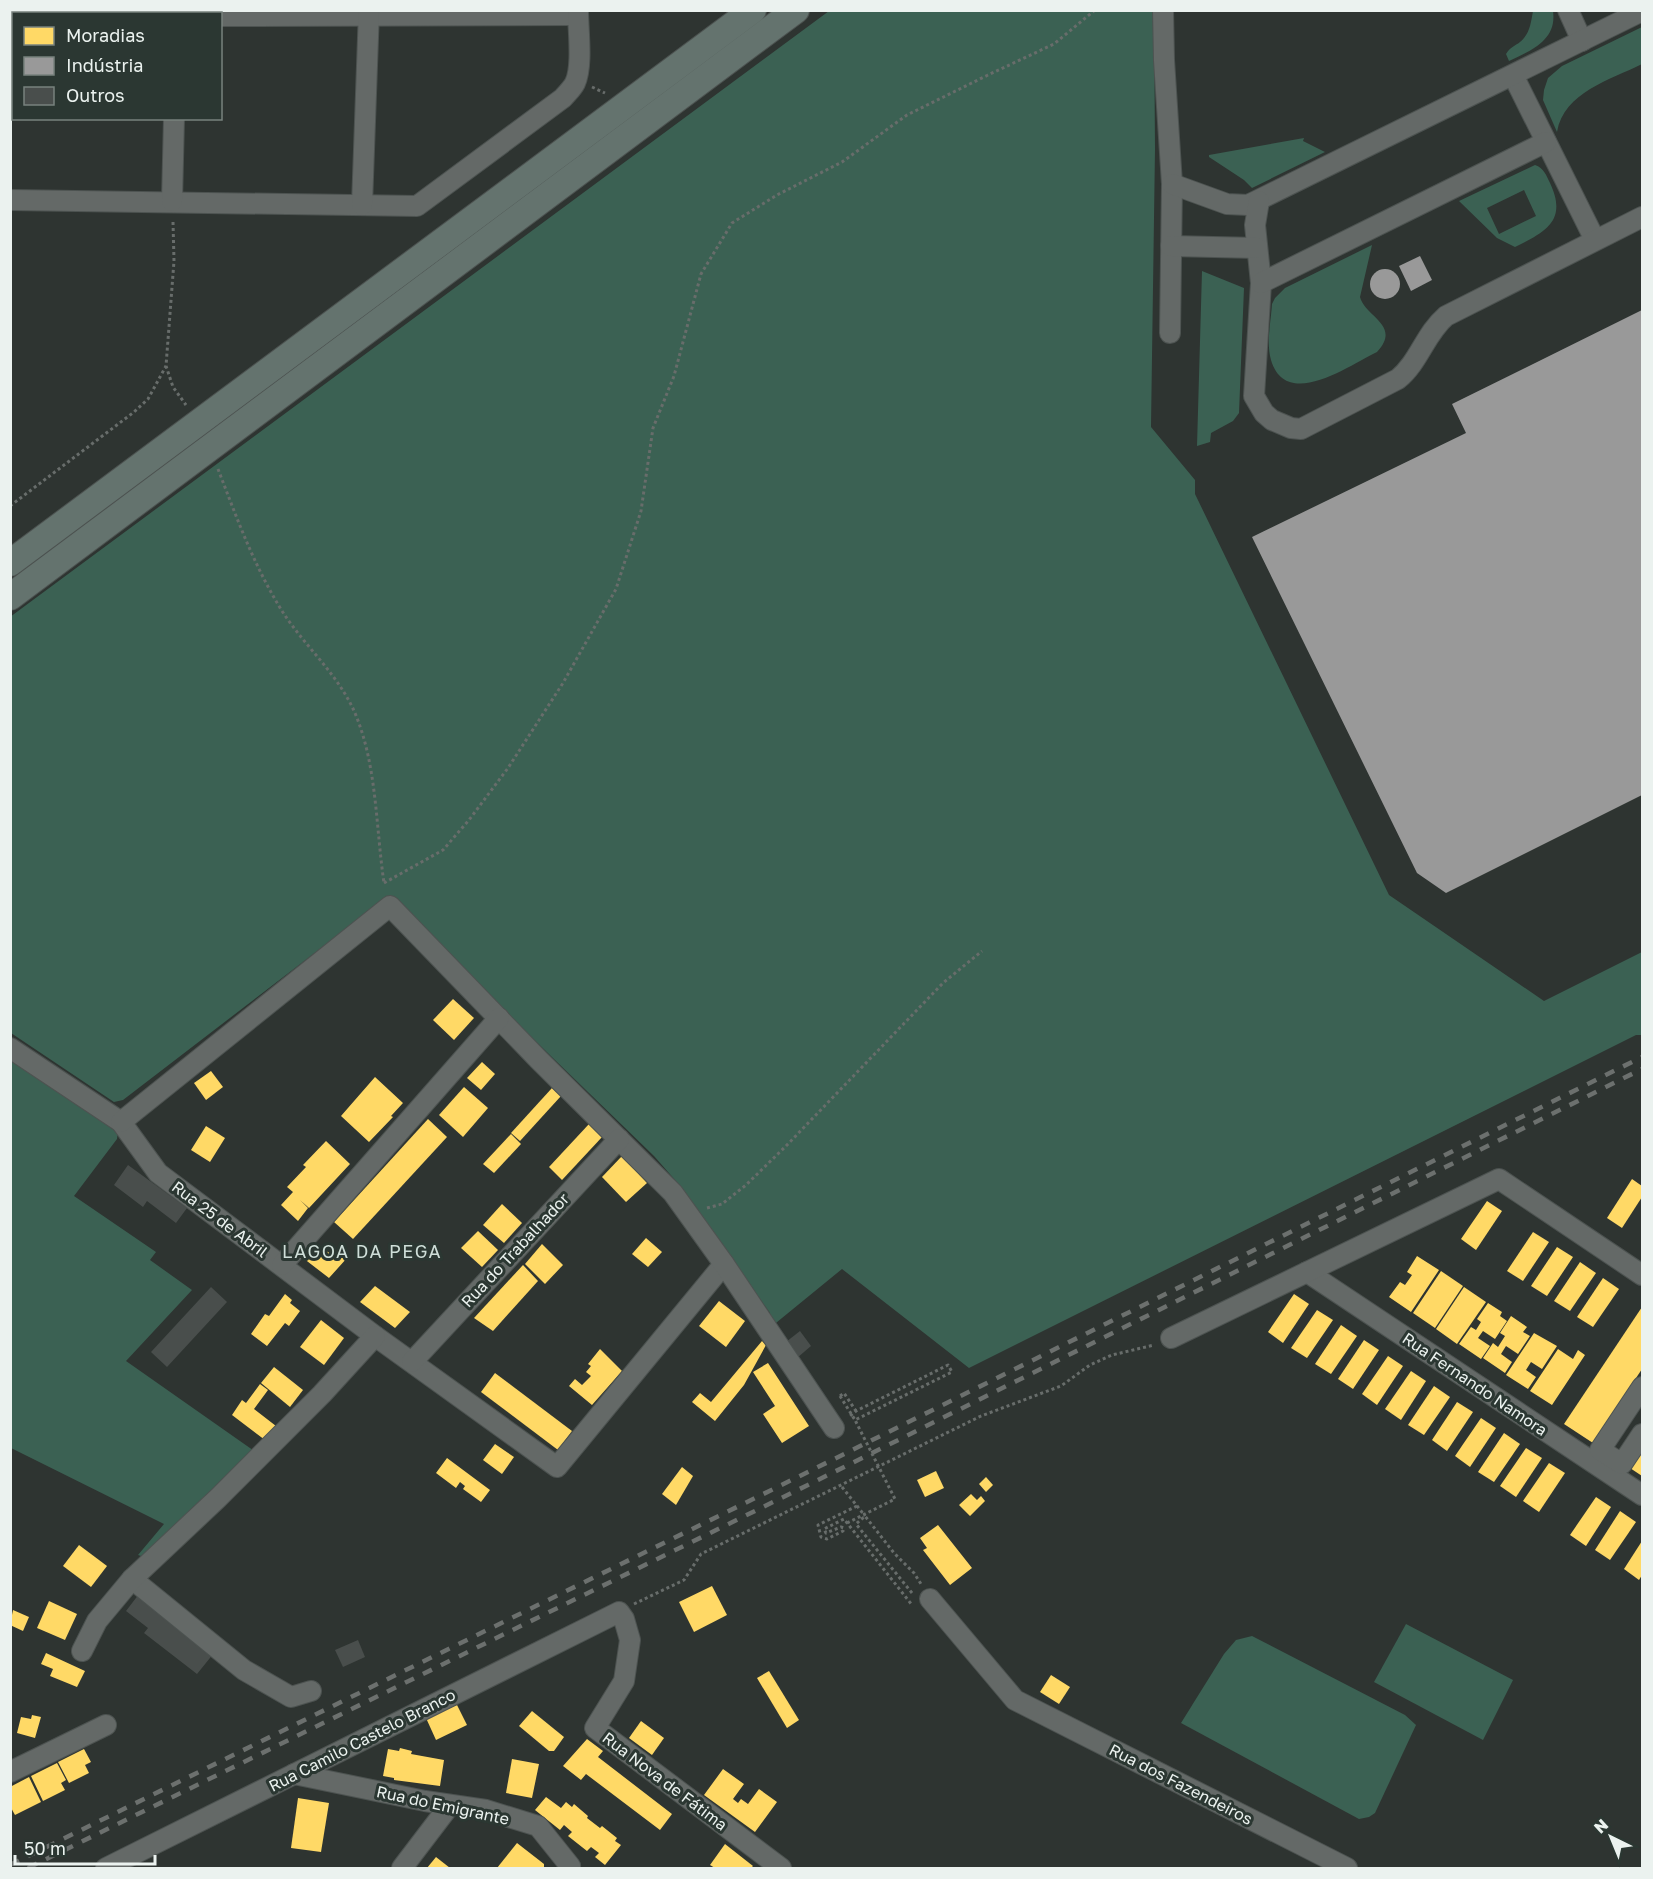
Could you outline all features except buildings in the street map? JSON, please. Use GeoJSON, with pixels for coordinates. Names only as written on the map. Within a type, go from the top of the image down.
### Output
{"type":"FeatureCollection","features":[{"type":"Feature","properties":{"kind":"main road"},"geometry":{"type":"LineString","coordinates":[[10,563],[753,10]]}},
{"type":"Feature","properties":{"kind":"main road"},"geometry":{"type":"LineString","coordinates":[[10,597],[796,10]]}},
{"type":"Feature","properties":{"kind":"street"},"geometry":{"type":"LineString","coordinates":[[1163,10],[1172,184],[1170,333]]}},
{"type":"Feature","properties":{"kind":"street"},"geometry":{"type":"LineString","coordinates":[[1568,10],[1582,41]]}},
{"type":"Feature","properties":{"kind":"street"},"geometry":{"type":"LineString","coordinates":[[1172,184],[1227,204],[1248,205],[1259,201],[1642,11]]}},
{"type":"Feature","properties":{"kind":"street"},"geometry":{"type":"LineString","coordinates":[[10,200],[417,206],[563,98],[576,81],[578,13],[222,16]]}},
{"type":"Feature","properties":{"kind":"street"},"geometry":{"type":"LineString","coordinates":[[362,205],[369,14]]}},
{"type":"Feature","properties":{"kind":"street"},"geometry":{"type":"LineString","coordinates":[[1513,75],[1595,240]]}},
{"type":"Feature","properties":{"kind":"street"},"geometry":{"type":"LineString","coordinates":[[172,201],[174,120]]}},
{"type":"Feature","properties":{"kind":"street"},"geometry":{"type":"LineString","coordinates":[[1261,283],[1546,142]]}},
{"type":"Feature","properties":{"kind":"street"},"geometry":{"type":"LineString","coordinates":[[1259,201],[1255,225],[1261,283],[1254,396],[1264,413],[1272,420],[1291,428],[1301,429],[1398,379],[1410,368],[1431,332],[1446,316],[1642,218]]}},
{"type":"Feature","properties":{"kind":"street"},"geometry":{"type":"LineString","coordinates":[[1171,246],[1257,248]]}},
{"type":"Feature","properties":{"kind":"street"},"geometry":{"type":"LineString","coordinates":[[121,1122],[390,906],[673,1193],[724,1264],[834,1428]]}},
{"type":"Feature","properties":{"kind":"street"},"geometry":{"type":"LineString","coordinates":[[282,1265],[499,1018]]}},
{"type":"Feature","properties":{"kind":"street","name":"Rua 25 de Abril"},"geometry":{"type":"LineString","coordinates":[[10,1048],[121,1122],[158,1173],[375,1336],[557,1467],[724,1264]]}},
{"type":"Feature","properties":{"kind":"street","name":"Rua do Trabalhador"},"geometry":{"type":"LineString","coordinates":[[412,1362],[619,1139]]}},
{"type":"Feature","properties":{"kind":"street"},"geometry":{"type":"LineString","coordinates":[[1171,1338],[1499,1179],[1642,1275]]}},
{"type":"Feature","properties":{"kind":"street","name":"Rua Fernando Namora"},"geometry":{"type":"LineString","coordinates":[[1307,1272],[1642,1495]]}},
{"type":"Feature","properties":{"kind":"street"},"geometry":{"type":"LineString","coordinates":[[82,1651],[97,1621],[132,1579],[218,1498],[322,1394],[375,1336]]}},
{"type":"Feature","properties":{"kind":"street"},"geometry":{"type":"LineString","coordinates":[[1642,1387],[1600,1450],[1622,1464],[1642,1434]]}},
{"type":"Feature","properties":{"kind":"street"},"geometry":{"type":"LineString","coordinates":[[132,1579],[244,1670],[291,1697],[311,1692]]}},
{"type":"Feature","properties":{"kind":"street","name":"Rua dos Fazendeiros"},"geometry":{"type":"LineString","coordinates":[[920,1602],[1015,1700],[1347,1869]]}},
{"type":"Feature","properties":{"kind":"street","name":"Rua Camilo Castelo Branco"},"geometry":{"type":"LineString","coordinates":[[106,1869],[619,1611]]}},
{"type":"Feature","properties":{"kind":"street","name":"Rua Nova de Fátima"},"geometry":{"type":"LineString","coordinates":[[619,1611],[624,1618],[630,1640],[624,1681],[595,1728],[781,1869]]}},
{"type":"Feature","properties":{"kind":"street"},"geometry":{"type":"LineString","coordinates":[[10,1772],[106,1725]]}},
{"type":"Feature","properties":{"kind":"street","name":"Rua do Emigrante"},"geometry":{"type":"LineString","coordinates":[[294,1774],[486,1810],[538,1826],[570,1866],[569,1869]]}},
{"type":"Feature","properties":{"kind":"street"},"geometry":{"type":"LineString","coordinates":[[402,1869],[450,1805]]}},
{"type":"Feature","properties":{"kind":"path"},"geometry":{"type":"LineString","coordinates":[[209,448],[244,538],[280,607],[345,692],[358,719],[372,773],[384,883],[443,850],[469,820],[508,768],[563,683],[616,589],[641,511],[653,428],[674,376],[700,274],[732,223],[777,195],[842,162],[907,115],[1054,44],[1095,10]]}},
{"type":"Feature","properties":{"kind":"path"},"geometry":{"type":"LineString","coordinates":[[172,201],[174,261],[166,366],[173,387],[188,409]]}},
{"type":"Feature","properties":{"kind":"path"},"geometry":{"type":"LineString","coordinates":[[10,506],[134,412],[148,399],[166,366]]}},
{"type":"Feature","properties":{"kind":"path"},"geometry":{"type":"LineString","coordinates":[[688,1213],[722,1204],[746,1185],[943,983],[982,951]]}},
{"type":"Feature","properties":{"kind":"path"},"geometry":{"type":"LineString","coordinates":[[619,1611],[684,1580],[701,1554],[842,1486],[872,1469],[981,1416],[1061,1386],[1090,1365],[1112,1355],[1147,1347],[1171,1338]]}},
{"type":"Feature","properties":{"kind":"path"},"geometry":{"type":"LineString","coordinates":[[834,1428],[856,1411],[948,1365],[952,1372],[855,1420]]}},
{"type":"Feature","properties":{"kind":"path"},"geometry":{"type":"LineString","coordinates":[[847,1522],[895,1499],[855,1420],[840,1396],[844,1393],[856,1411]]}},
{"type":"Feature","properties":{"kind":"path"},"geometry":{"type":"LineString","coordinates":[[842,1486],[894,1553],[914,1573],[920,1602]]}},
{"type":"Feature","properties":{"kind":"path"},"geometry":{"type":"LineString","coordinates":[[857,1506],[818,1525],[821,1537],[827,1539],[843,1531],[844,1528],[836,1528],[826,1533],[824,1529],[844,1519],[920,1602]]}},
{"type":"Feature","properties":{"kind":"path"},"geometry":{"type":"LineString","coordinates":[[865,1516],[856,1524],[920,1602]]}},
{"type":"Feature","properties":{"kind":"green space"},"geometry":{"type":"Polygon","coordinates":[[[829,11],[1154,11],[1155,149],[1151,427],[1195,480],[1195,494],[1389,895],[1544,1001],[1642,952],[1642,1035],[1636,1035],[969,1368],[842,1269],[771,1327],[770,1313],[682,1188],[654,1156],[394,904],[385,899],[123,1100],[114,1102],[11,1033],[10,617],[829,11]]]}},
{"type":"Feature","properties":{"kind":"green space"},"geometry":{"type":"Polygon","coordinates":[[[1533,11],[1553,11],[1551,30],[1541,43],[1509,61],[1506,54],[1526,35],[1530,28],[1533,11]]]}},
{"type":"Feature","properties":{"kind":"green space"},"geometry":{"type":"Polygon","coordinates":[[[1642,27],[1642,64],[1603,82],[1579,97],[1561,118],[1557,132],[1543,100],[1548,78],[1562,66],[1642,27]]]}},
{"type":"Feature","properties":{"kind":"green space"},"geometry":{"type":"Polygon","coordinates":[[[1304,138],[1303,141],[1325,152],[1252,188],[1244,180],[1209,157],[1209,155],[1304,138]]]}},
{"type":"Feature","properties":{"kind":"green space"},"geometry":{"type":"Polygon","coordinates":[[[1535,165],[1543,170],[1547,177],[1555,196],[1556,207],[1555,216],[1544,230],[1515,247],[1497,238],[1459,201],[1535,165]],[[1524,190],[1487,208],[1499,234],[1536,216],[1524,190]]]}},
{"type":"Feature","properties":{"kind":"green space"},"geometry":{"type":"Polygon","coordinates":[[[1372,245],[1360,297],[1363,304],[1384,328],[1386,335],[1384,343],[1377,352],[1320,380],[1304,383],[1290,382],[1279,375],[1271,360],[1269,346],[1272,304],[1275,298],[1285,288],[1372,245]]]}},
{"type":"Feature","properties":{"kind":"green space"},"geometry":{"type":"Polygon","coordinates":[[[1202,271],[1244,288],[1239,413],[1233,421],[1211,433],[1210,442],[1197,446],[1202,271]]]}},
{"type":"Feature","properties":{"kind":"green space"},"geometry":{"type":"Polygon","coordinates":[[[10,1053],[118,1131],[117,1139],[74,1196],[156,1252],[150,1260],[192,1290],[126,1361],[257,1453],[144,1557],[138,1555],[164,1524],[11,1448],[10,1053]]]}},
{"type":"Feature","properties":{"kind":"green space"},"geometry":{"type":"Polygon","coordinates":[[[1406,1624],[1513,1680],[1483,1740],[1374,1682],[1406,1624]]]}},
{"type":"Feature","properties":{"kind":"green space"},"geometry":{"type":"Polygon","coordinates":[[[1252,1636],[1405,1715],[1416,1725],[1375,1813],[1359,1819],[1181,1723],[1224,1654],[1236,1640],[1252,1636]]]}},
{"type":"Feature","properties":{"kind":"railway"},"geometry":{"type":"LineString","coordinates":[[10,1865],[812,1470],[1642,1057]]}},
{"type":"Feature","properties":{"kind":"railway"},"geometry":{"type":"LineString","coordinates":[[28,1868],[818,1480],[1642,1069]]}},
{"type":"Feature","properties":{"kind":"district","name":"LAGOA DA PEGA"},"geometry":{"type":"Point","coordinates":[362,1251]}}]}
